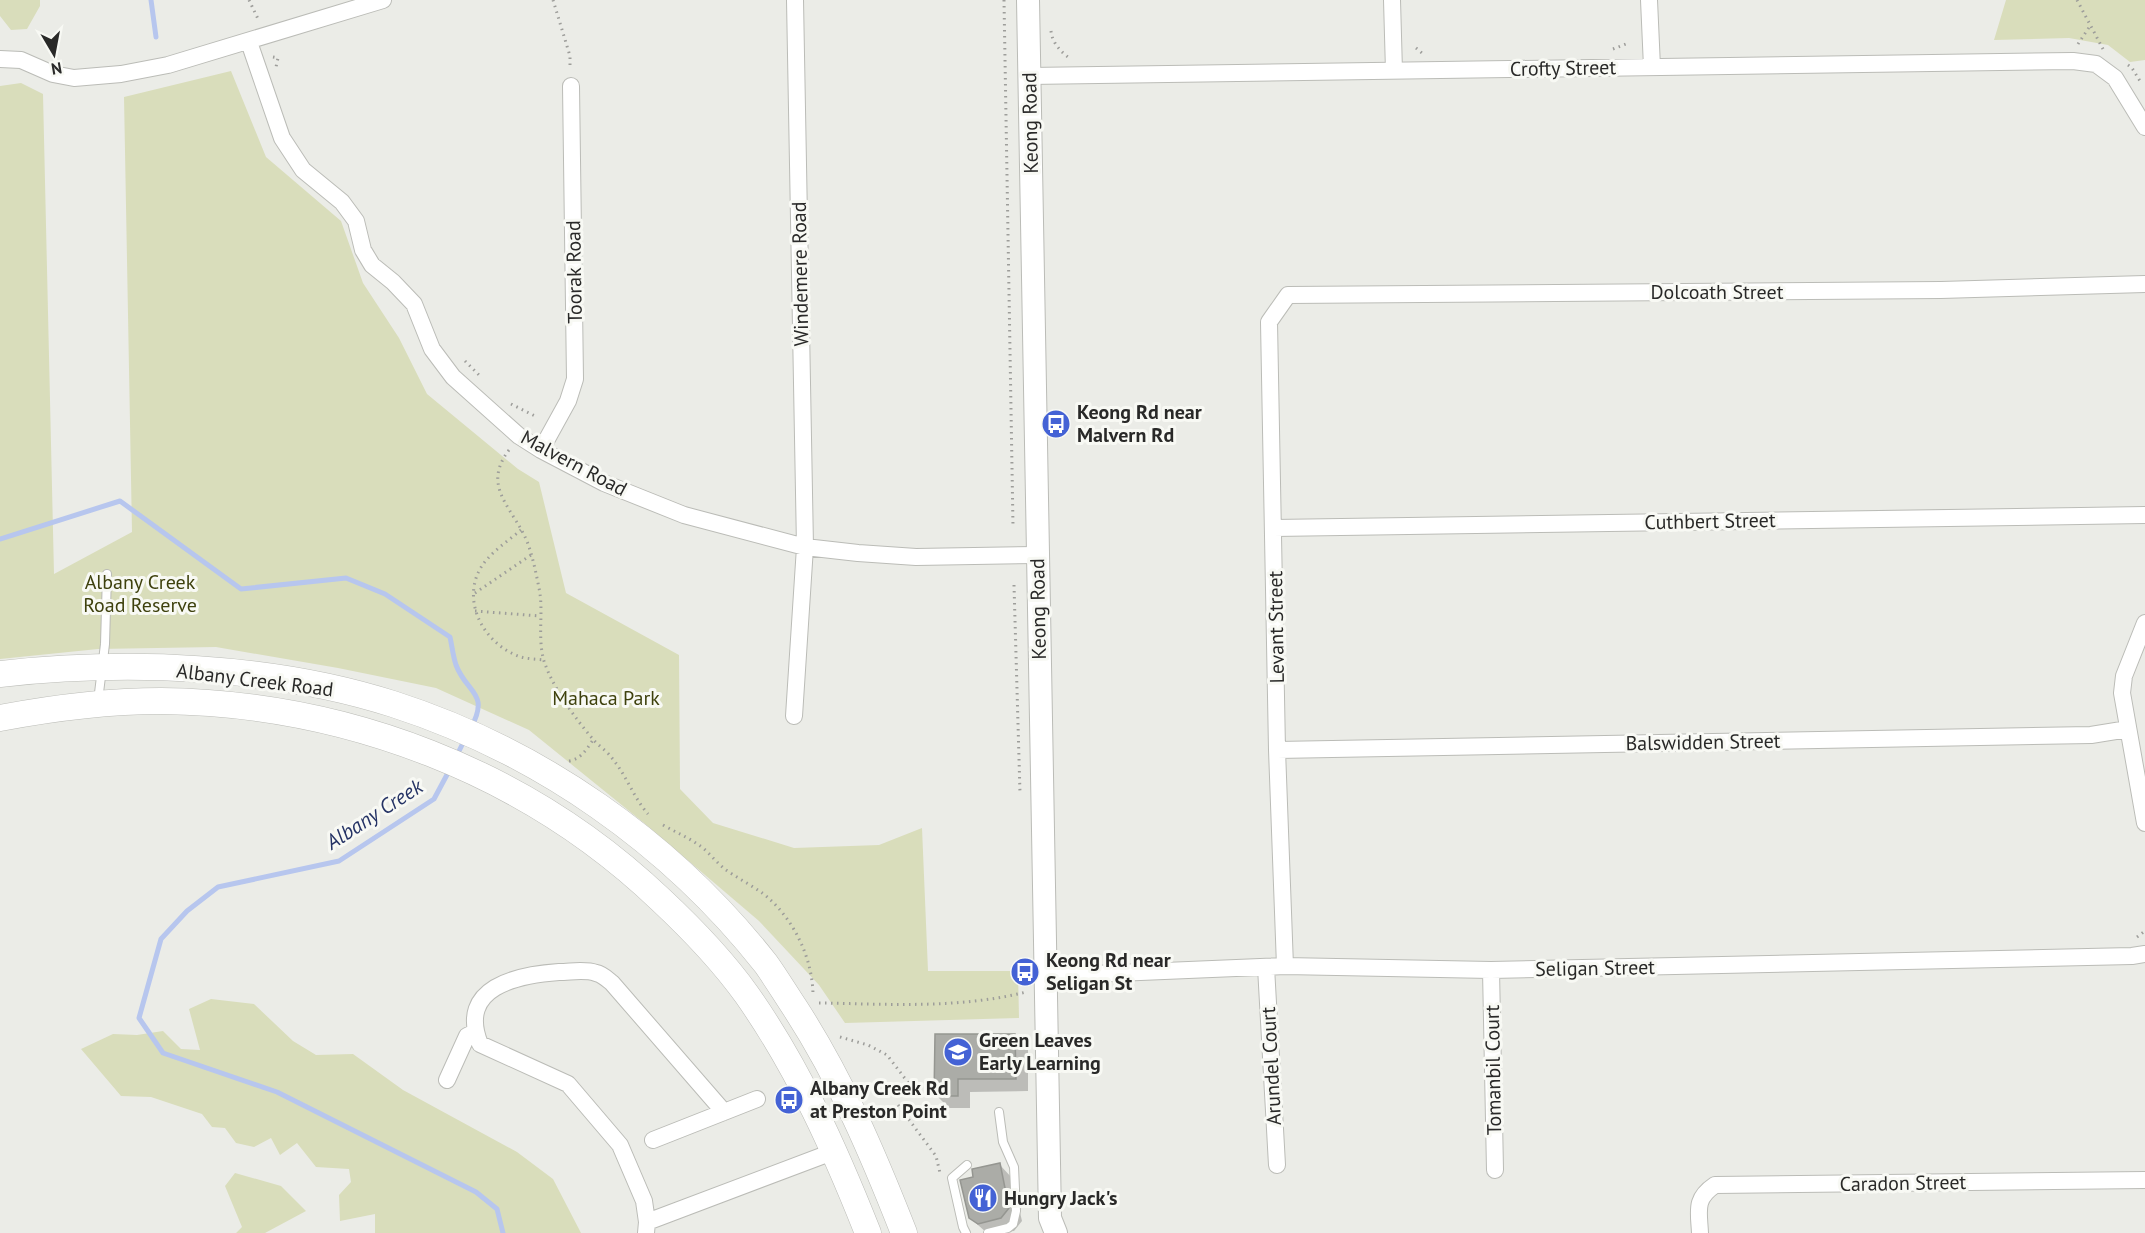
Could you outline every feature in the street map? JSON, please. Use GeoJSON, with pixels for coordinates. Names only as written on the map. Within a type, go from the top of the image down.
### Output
{"type":"FeatureCollection","features":[{"type":"Feature","properties":{"kind":"main road","name":"Albany Creek Road"},"geometry":{"type":"LineString","coordinates":[[0,674],[65,668],[201,670],[288,680],[358,694],[446,723],[504,749],[556,778],[610,813],[665,858],[700,891],[767,965],[831,1066],[856,1116],[904,1233]]}},
{"type":"Feature","properties":{"kind":"main road","name":"Albany Creek Road"},"geometry":{"type":"LineString","coordinates":[[0,718],[98,704],[160,701],[277,712],[344,724],[439,756],[491,779],[564,822],[604,850],[651,890],[714,954],[748,997],[804,1088],[835,1151],[868,1233]]}},
{"type":"Feature","properties":{"kind":"main road"},"geometry":{"type":"LineString","coordinates":[[714,954],[737,931]]}},
{"type":"Feature","properties":{"kind":"street"},"geometry":{"type":"LineString","coordinates":[[0,59],[21,60],[53,74],[74,78],[121,74],[168,65],[383,0]]}},
{"type":"Feature","properties":{"kind":"street","name":"Windemere Road"},"geometry":{"type":"LineString","coordinates":[[794,716],[805,548],[795,0]]}},
{"type":"Feature","properties":{"kind":"street","name":"Keong Road"},"geometry":{"type":"LineString","coordinates":[[1028,0],[1049,1228]]}},
{"type":"Feature","properties":{"kind":"street"},"geometry":{"type":"LineString","coordinates":[[1392,0],[1394,71]]}},
{"type":"Feature","properties":{"kind":"street"},"geometry":{"type":"LineString","coordinates":[[1649,0],[1652,67]]}},
{"type":"Feature","properties":{"kind":"street","name":"Malvern Road"},"geometry":{"type":"LineString","coordinates":[[249,42],[282,138],[303,170],[342,202],[356,221],[363,250],[372,265],[393,282],[414,304],[432,349],[453,377],[519,436],[604,483],[684,515],[805,548],[916,557],[1037,555]]}},
{"type":"Feature","properties":{"kind":"street"},"geometry":{"type":"LineString","coordinates":[[2099,57],[2115,78],[2145,127]]}},
{"type":"Feature","properties":{"kind":"street","name":"Crofty Street"},"geometry":{"type":"LineString","coordinates":[[1029,76],[2073,61],[2099,57]]}},
{"type":"Feature","properties":{"kind":"street","name":"Toorak Road"},"geometry":{"type":"LineString","coordinates":[[541,450],[568,400],[575,379],[571,86]]}},
{"type":"Feature","properties":{"kind":"street","name":"Dolcoath Street"},"geometry":{"type":"LineString","coordinates":[[1288,295],[1929,290],[2145,284]]}},
{"type":"Feature","properties":{"kind":"street","name":"Levant Street"},"geometry":{"type":"LineString","coordinates":[[1285,966],[1277,750],[1269,322],[1288,295]]}},
{"type":"Feature","properties":{"kind":"street","name":"Cuthbert Street"},"geometry":{"type":"LineString","coordinates":[[1274,528],[2145,515]]}},
{"type":"Feature","properties":{"kind":"street"},"geometry":{"type":"LineString","coordinates":[[2145,623],[2124,676],[2123,705],[2145,823]]}},
{"type":"Feature","properties":{"kind":"street","name":"Balswidden Street"},"geometry":{"type":"LineString","coordinates":[[1277,750],[2091,735],[2128,729]]}},
{"type":"Feature","properties":{"kind":"street","name":"Seligan Street"},"geometry":{"type":"LineString","coordinates":[[1045,976],[1285,966],[1491,970],[2145,954]]}},
{"type":"Feature","properties":{"kind":"street","name":"Arundel Court"},"geometry":{"type":"LineString","coordinates":[[1266,967],[1277,1165]]}},
{"type":"Feature","properties":{"kind":"street","name":"Tomanbil Court"},"geometry":{"type":"LineString","coordinates":[[1491,970],[1495,1170]]}},
{"type":"Feature","properties":{"kind":"street"},"geometry":{"type":"LineString","coordinates":[[724,1112],[612,983],[599,973],[586,971],[531,974],[499,984],[483,997],[474,1019],[475,1032],[480,1044],[568,1084],[620,1145],[644,1201],[647,1227],[835,1151]]}},
{"type":"Feature","properties":{"kind":"street"},"geometry":{"type":"LineString","coordinates":[[447,1080],[467,1036],[475,1032]]}},
{"type":"Feature","properties":{"kind":"street"},"geometry":{"type":"LineString","coordinates":[[653,1140],[757,1099]]}},
{"type":"Feature","properties":{"kind":"street","name":"Caradon Street"},"geometry":{"type":"LineString","coordinates":[[1700,1233],[1700,1203],[1704,1193],[1715,1185],[2145,1179]]}},
{"type":"Feature","properties":{"kind":"lane"},"geometry":{"type":"LineString","coordinates":[[98,704],[105,644],[107,574]]}},
{"type":"Feature","properties":{"kind":"lane"},"geometry":{"type":"LineString","coordinates":[[988,1233],[1008,1228],[1013,1224],[1016,1211],[1014,1167],[1003,1142],[999,1112]]}},
{"type":"Feature","properties":{"kind":"lane"},"geometry":{"type":"LineString","coordinates":[[966,1233],[952,1178],[967,1165]]}},
{"type":"Feature","properties":{"kind":"path"},"geometry":{"type":"LineString","coordinates":[[553,0],[570,56],[571,86]]}},
{"type":"Feature","properties":{"kind":"path"},"geometry":{"type":"LineString","coordinates":[[1004,0],[1013,526]]}},
{"type":"Feature","properties":{"kind":"path"},"geometry":{"type":"LineString","coordinates":[[2078,0],[2102,45],[2099,57]]}},
{"type":"Feature","properties":{"kind":"path"},"geometry":{"type":"LineString","coordinates":[[2078,44],[2091,26]]}},
{"type":"Feature","properties":{"kind":"path"},"geometry":{"type":"LineString","coordinates":[[1050,27],[1051,37],[1062,52],[1070,58]]}},
{"type":"Feature","properties":{"kind":"path"},"geometry":{"type":"LineString","coordinates":[[510,403],[535,416]]}},
{"type":"Feature","properties":{"kind":"path"},"geometry":{"type":"LineString","coordinates":[[506,454],[496,477],[502,499],[528,542],[540,593],[544,660],[567,705],[593,740],[611,756],[647,813],[664,826],[683,834],[702,848],[726,870],[766,897],[786,917],[799,940],[811,970],[813,1003],[963,1003],[995,1000],[1026,992]]}},
{"type":"Feature","properties":{"kind":"path"},"geometry":{"type":"LineString","coordinates":[[521,530],[490,556],[478,573],[474,594],[475,611],[482,630],[500,645],[520,657],[544,660]]}},
{"type":"Feature","properties":{"kind":"path"},"geometry":{"type":"LineString","coordinates":[[474,594],[531,555]]}},
{"type":"Feature","properties":{"kind":"path"},"geometry":{"type":"LineString","coordinates":[[475,611],[540,616]]}},
{"type":"Feature","properties":{"kind":"path"},"geometry":{"type":"LineString","coordinates":[[834,1033],[841,1038],[868,1045],[887,1055],[913,1089]]}},
{"type":"Feature","properties":{"kind":"path"},"geometry":{"type":"LineString","coordinates":[[898,1105],[936,1156],[941,1178]]}},
{"type":"Feature","properties":{"kind":"green space"},"geometry":{"type":"Polygon","coordinates":[[[0,0],[40,0],[40,6],[27,29],[11,30],[0,16],[0,0]]]}},
{"type":"Feature","properties":{"kind":"green space"},"geometry":{"type":"Polygon","coordinates":[[[2006,0],[2145,0],[2145,60],[2130,62],[2108,45],[2069,38],[1994,40],[2006,0]]]}},
{"type":"Feature","properties":{"kind":"green space"},"geometry":{"type":"Polygon","coordinates":[[[231,71],[266,157],[341,221],[363,283],[399,338],[427,394],[518,469],[539,482],[566,593],[679,655],[680,789],[713,823],[794,848],[879,845],[922,828],[928,971],[1018,971],[1019,1018],[845,1023],[819,985],[759,921],[644,823],[529,730],[436,688],[216,647],[98,649],[0,659],[0,86],[21,83],[43,94],[54,574],[132,532],[124,97],[231,71]]]}},
{"type":"Feature","properties":{"kind":"green space"},"geometry":{"type":"Polygon","coordinates":[[[211,999],[254,1004],[293,1041],[316,1055],[353,1054],[403,1090],[517,1152],[553,1179],[581,1233],[375,1233],[375,1214],[340,1221],[339,1195],[351,1182],[349,1169],[316,1167],[297,1143],[280,1155],[271,1138],[254,1147],[236,1143],[225,1128],[212,1127],[202,1114],[151,1097],[121,1096],[81,1049],[113,1034],[137,1035],[163,1031],[181,1049],[200,1050],[189,1009],[211,999]]]}},
{"type":"Feature","properties":{"kind":"green space"},"geometry":{"type":"Polygon","coordinates":[[[235,1173],[281,1186],[306,1211],[265,1233],[236,1233],[242,1227],[225,1186],[235,1173]]]}},
{"type":"Feature","properties":{"kind":"building"},"geometry":{"type":"Polygon","coordinates":[[[935,1034],[1015,1034],[1016,1079],[958,1079],[958,1096],[934,1096],[935,1034]]]}},
{"type":"Feature","properties":{"kind":"building"},"geometry":{"type":"Polygon","coordinates":[[[1000,1163],[1009,1208],[1001,1218],[978,1224],[969,1218],[960,1180],[973,1177],[972,1169],[1000,1163]]]}},
{"type":"Feature","properties":{"kind":"waterway"},"geometry":{"type":"LineString","coordinates":[[151,0],[156,37]]}},
{"type":"Feature","properties":{"kind":"waterway","name":"Albany Creek"},"geometry":{"type":"LineString","coordinates":[[0,539],[120,501],[241,589],[346,578],[385,594],[450,637],[456,665],[478,700],[476,716],[471,728]]}},
{"type":"Feature","properties":{"kind":"waterway","name":"Albany Creek"},"geometry":{"type":"LineString","coordinates":[[456,757],[465,739]]}},
{"type":"Feature","properties":{"kind":"waterway","name":"Albany Creek"},"geometry":{"type":"LineString","coordinates":[[449,771],[434,799],[339,861],[218,887],[187,911],[161,939],[139,1018],[163,1053],[277,1092],[476,1192],[497,1209],[503,1233]]}},
{"type":"Feature","properties":{"kind":"place","name":"Keong Rd near Malvern Rd"},"geometry":{"type":"Point","coordinates":[1056,424]}},
{"type":"Feature","properties":{"kind":"place","name":"Keong Rd near Seligan St"},"geometry":{"type":"Point","coordinates":[1025,972]}},
{"type":"Feature","properties":{"kind":"place","name":"Green Leaves Early Learning"},"geometry":{"type":"Point","coordinates":[958,1052]}},
{"type":"Feature","properties":{"kind":"place","name":"Albany Creek Rd at Preston Point"},"geometry":{"type":"Point","coordinates":[789,1100]}},
{"type":"Feature","properties":{"kind":"place","name":"Hungry Jack's"},"geometry":{"type":"Point","coordinates":[983,1198]}},
{"type":"Feature","properties":{"kind":"park label","name":"Albany Creek Road Reserve"},"geometry":{"type":"Point","coordinates":[140,594]}},
{"type":"Feature","properties":{"kind":"park label","name":"Mahaca Park"},"geometry":{"type":"Point","coordinates":[606,698]}}]}
